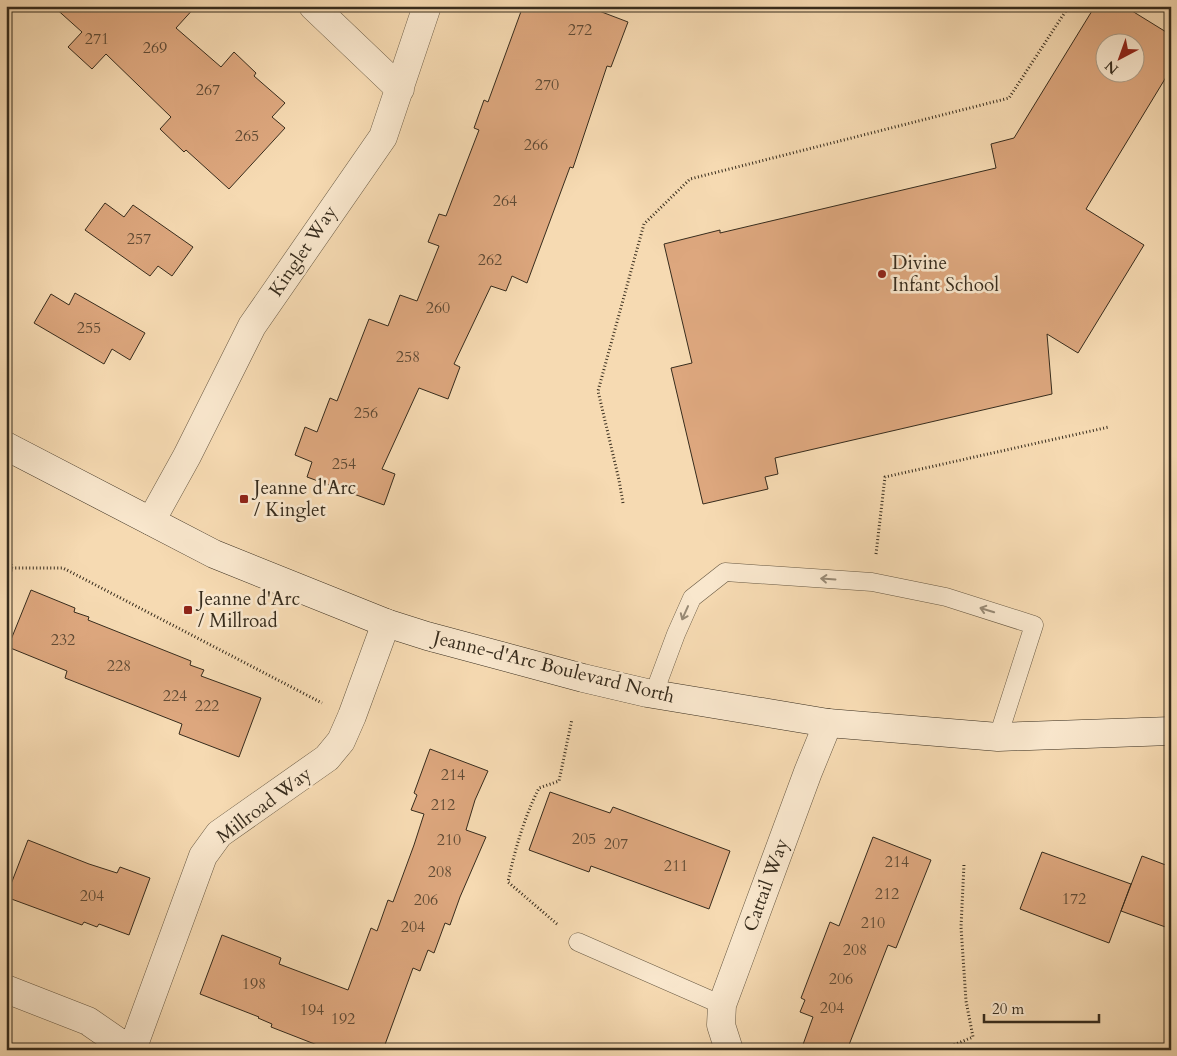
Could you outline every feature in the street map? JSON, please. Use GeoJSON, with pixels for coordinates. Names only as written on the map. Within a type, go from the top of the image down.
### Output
{"type":"FeatureCollection","features":[{"type":"Feature","properties":{"kind":"street"},"geometry":{"type":"LineString","coordinates":[[313,6],[400,89]]}},
{"type":"Feature","properties":{"kind":"street","name":"Kinglet Way"},"geometry":{"type":"LineString","coordinates":[[151,521],[187,456],[252,326],[383,137],[427,6]]}},
{"type":"Feature","properties":{"kind":"street","name":"Jeanne-d'Arc Boulevard North"},"geometry":{"type":"LineString","coordinates":[[6,446],[214,554],[386,623],[583,678],[654,693],[828,723],[998,737],[1171,731]]}},
{"type":"Feature","properties":{"kind":"street","name":"Millroad Way"},"geometry":{"type":"LineString","coordinates":[[131,1050],[203,856],[219,834],[327,758],[341,741],[386,623]]}},
{"type":"Feature","properties":{"kind":"street","name":"Cattail Way"},"geometry":{"type":"LineString","coordinates":[[729,1050],[721,1025],[722,1005],[828,723]]}},
{"type":"Feature","properties":{"kind":"street"},"geometry":{"type":"LineString","coordinates":[[6,989],[88,1021],[131,1050]]}},
{"type":"Feature","properties":{"kind":"lane"},"geometry":{"type":"LineString","coordinates":[[654,693],[692,598],[725,572],[872,582],[946,598],[1034,625],[998,737]]}},
{"type":"Feature","properties":{"kind":"lane"},"geometry":{"type":"LineString","coordinates":[[578,942],[722,1005]]}},
{"type":"Feature","properties":{"kind":"path"},"geometry":{"type":"LineString","coordinates":[[623,503],[598,391],[644,224],[690,179],[1009,98],[1069,6]]}},
{"type":"Feature","properties":{"kind":"path"},"geometry":{"type":"LineString","coordinates":[[872,582],[886,477],[1108,427]]}},
{"type":"Feature","properties":{"kind":"path"},"geometry":{"type":"LineString","coordinates":[[6,544],[12,568],[6,584]]}},
{"type":"Feature","properties":{"kind":"path"},"geometry":{"type":"LineString","coordinates":[[12,568],[62,568],[178,627],[308,697],[352,716]]}},
{"type":"Feature","properties":{"kind":"path"},"geometry":{"type":"LineString","coordinates":[[572,719],[559,782],[539,788],[528,808],[514,854],[508,882],[578,942]]}},
{"type":"Feature","properties":{"kind":"path"},"geometry":{"type":"LineString","coordinates":[[941,1050],[973,1037],[966,1001],[961,927],[964,864]]}},
{"type":"Feature","properties":{"kind":"building"},"geometry":{"type":"Polygon","coordinates":[[[53,6],[196,6],[176,28],[221,67],[234,52],[256,73],[254,76],[285,103],[272,117],[285,128],[229,189],[186,150],[184,152],[160,129],[171,117],[106,54],[92,69],[68,47],[82,32],[53,6]]]}},
{"type":"Feature","properties":{"kind":"building"},"geometry":{"type":"Polygon","coordinates":[[[523,6],[586,6],[628,22],[611,67],[607,66],[573,168],[570,167],[527,283],[512,276],[506,291],[491,286],[454,364],[460,367],[448,399],[419,388],[382,469],[395,474],[384,505],[307,477],[312,462],[295,455],[305,427],[317,432],[330,398],[337,401],[369,319],[388,326],[400,295],[417,301],[439,246],[428,242],[439,214],[446,216],[479,130],[474,128],[484,100],[488,102],[523,6]]]}},
{"type":"Feature","properties":{"kind":"building"},"geometry":{"type":"Polygon","coordinates":[[[1095,6],[1124,6],[1171,35],[1171,69],[1086,209],[1144,245],[1078,353],[1047,334],[1052,394],[775,458],[778,474],[765,477],[768,489],[703,504],[671,368],[692,363],[664,244],[720,230],[720,233],[996,168],[991,144],[1014,138],[1095,6]]]}},
{"type":"Feature","properties":{"kind":"building"},"geometry":{"type":"Polygon","coordinates":[[[105,203],[124,217],[133,205],[193,247],[172,276],[158,266],[150,276],[85,230],[105,203]]]}},
{"type":"Feature","properties":{"kind":"building"},"geometry":{"type":"Polygon","coordinates":[[[75,293],[145,333],[130,360],[112,349],[104,364],[34,323],[51,294],[69,305],[75,293]]]}},
{"type":"Feature","properties":{"kind":"building"},"geometry":{"type":"Polygon","coordinates":[[[31,590],[75,608],[74,612],[89,617],[88,620],[191,661],[190,665],[204,670],[201,676],[261,698],[239,757],[179,734],[182,724],[65,678],[67,671],[8,647],[31,590]]]}},
{"type":"Feature","properties":{"kind":"building"},"geometry":{"type":"Polygon","coordinates":[[[430,749],[488,771],[475,800],[466,830],[486,837],[450,925],[445,923],[434,953],[428,950],[420,971],[413,968],[383,1050],[330,1050],[271,1027],[272,1024],[259,1017],[200,994],[222,935],[281,958],[279,964],[348,990],[371,928],[377,931],[388,900],[393,902],[414,845],[424,814],[411,810],[417,795],[414,793],[430,749]]]}},
{"type":"Feature","properties":{"kind":"building"},"geometry":{"type":"Polygon","coordinates":[[[550,792],[610,813],[613,807],[730,851],[709,909],[591,866],[589,872],[529,850],[550,792]]]}},
{"type":"Feature","properties":{"kind":"building"},"geometry":{"type":"Polygon","coordinates":[[[873,837],[931,860],[896,948],[888,945],[847,1050],[801,1050],[813,1017],[800,1012],[805,1000],[801,998],[830,922],[839,926],[873,837]]]}},
{"type":"Feature","properties":{"kind":"building"},"geometry":{"type":"Polygon","coordinates":[[[28,840],[117,873],[120,867],[150,878],[129,935],[99,924],[97,927],[84,922],[82,925],[6,897],[28,840]]]}},
{"type":"Feature","properties":{"kind":"building"},"geometry":{"type":"Polygon","coordinates":[[[1042,852],[1131,884],[1109,943],[1020,909],[1042,852]]]}},
{"type":"Feature","properties":{"kind":"building"},"geometry":{"type":"Polygon","coordinates":[[[1142,856],[1171,867],[1171,929],[1121,911],[1142,856]]]}},
{"type":"Feature","properties":{"kind":"place","name":"Divine Infant School"},"geometry":{"type":"Point","coordinates":[882,274]}},
{"type":"Feature","properties":{"kind":"place","name":"Jeanne d'Arc / Kinglet"},"geometry":{"type":"Point","coordinates":[244,499]}},
{"type":"Feature","properties":{"kind":"place","name":"Jeanne d'Arc / Millroad"},"geometry":{"type":"Point","coordinates":[188,610]}}]}
